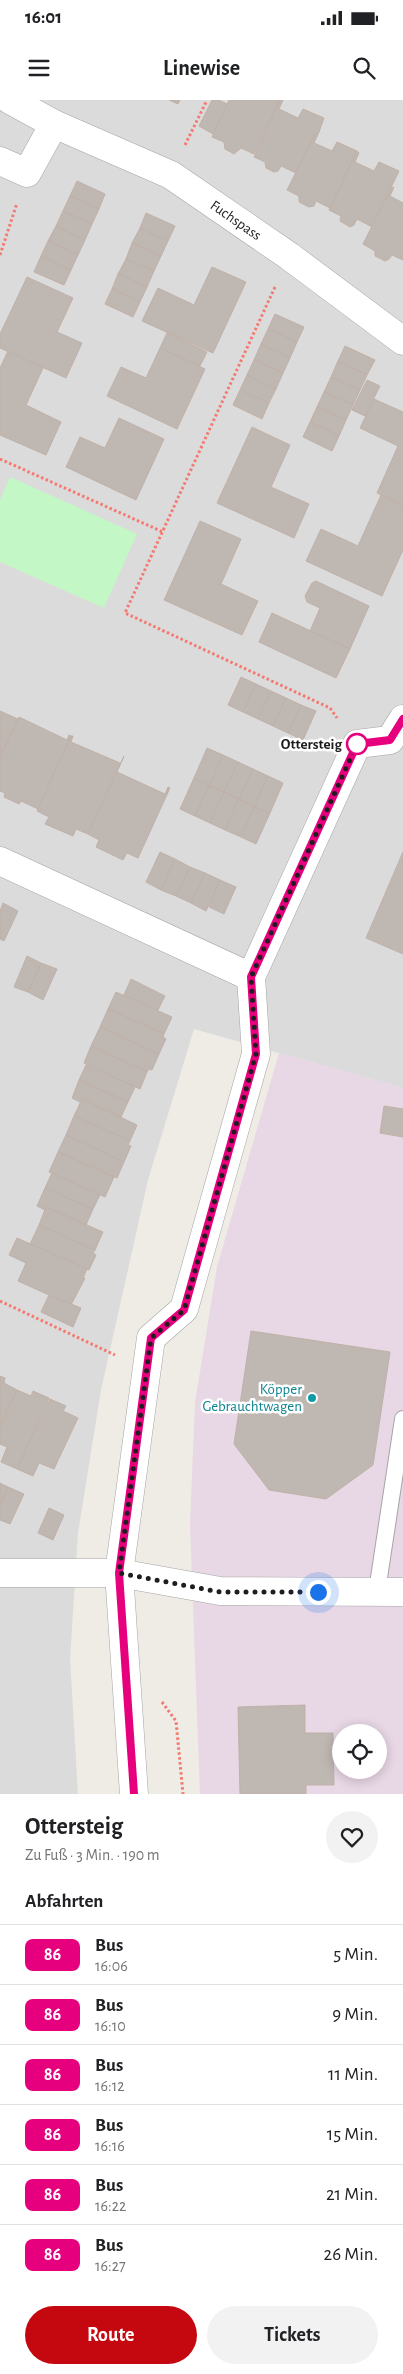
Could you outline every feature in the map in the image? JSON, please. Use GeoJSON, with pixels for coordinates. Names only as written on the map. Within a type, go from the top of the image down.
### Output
{"type":"FeatureCollection","features":[{"type":"Feature","properties":{"kind":"street","name":"Fuchspass"},"geometry":{"type":"LineString","coordinates":[[10,100],[54,124],[171,175],[289,256],[403,341]]}},
{"type":"Feature","properties":{"kind":"street"},"geometry":{"type":"LineString","coordinates":[[0,161],[27,173],[54,124]]}},
{"type":"Feature","properties":{"kind":"street"},"geometry":{"type":"LineString","coordinates":[[134,1794],[119,1573],[151,1338],[184,1310],[256,1054],[251,977],[357,744],[390,740],[403,719]]}},
{"type":"Feature","properties":{"kind":"street"},"geometry":{"type":"LineString","coordinates":[[0,861],[251,977]]}},
{"type":"Feature","properties":{"kind":"street"},"geometry":{"type":"LineString","coordinates":[[0,1573],[119,1573],[220,1592],[390,1592]]}},
{"type":"Feature","properties":{"kind":"lane"},"geometry":{"type":"LineString","coordinates":[[390,1592],[403,1419]]}},
{"type":"Feature","properties":{"kind":"path"},"geometry":{"type":"LineString","coordinates":[[171,175],[206,100]]}},
{"type":"Feature","properties":{"kind":"path"},"geometry":{"type":"LineString","coordinates":[[0,255],[27,173]]}},
{"type":"Feature","properties":{"kind":"path"},"geometry":{"type":"LineString","coordinates":[[289,256],[125,613],[330,708],[357,744]]}},
{"type":"Feature","properties":{"kind":"path"},"geometry":{"type":"LineString","coordinates":[[0,459],[163,532]]}},
{"type":"Feature","properties":{"kind":"path"},"geometry":{"type":"LineString","coordinates":[[0,1301],[147,1371]]}},
{"type":"Feature","properties":{"kind":"shaded area"},"geometry":{"type":"Polygon","coordinates":[[[0,100],[403,100],[403,1088],[194,1029],[148,1180],[101,1390],[78,1533],[70,1659],[78,1794],[0,1794],[0,100]]]}},
{"type":"Feature","properties":{"kind":"shaded area"},"geometry":{"type":"Polygon","coordinates":[[[279,1053],[403,1088],[403,1794],[200,1794],[190,1524],[195,1403],[217,1267],[279,1053]]]}},
{"type":"Feature","properties":{"kind":"green space"},"geometry":{"type":"Polygon","coordinates":[[[10,477],[137,534],[104,608],[0,562],[0,500],[10,477]]]}},
{"type":"Feature","properties":{"kind":"building"},"geometry":{"type":"Polygon","coordinates":[[[169,100],[180,100],[178,104],[169,100]]]}},
{"type":"Feature","properties":{"kind":"building"},"geometry":{"type":"Polygon","coordinates":[[[212,100],[219,100],[227,104],[213,134],[199,126],[212,100]]]}},
{"type":"Feature","properties":{"kind":"building"},"geometry":{"type":"Polygon","coordinates":[[[229,100],[280,100],[254,154],[241,148],[234,154],[225,149],[224,142],[212,137],[229,100]]]}},
{"type":"Feature","properties":{"kind":"building"},"geometry":{"type":"Polygon","coordinates":[[[280,100],[283,100],[279,109],[298,118],[303,109],[324,118],[319,132],[315,134],[296,173],[281,166],[278,171],[274,172],[266,168],[265,162],[254,157],[280,100]]]}},
{"type":"Feature","properties":{"kind":"building"},"geometry":{"type":"Polygon","coordinates":[[[319,132],[314,143],[332,151],[337,142],[357,151],[330,208],[316,201],[314,206],[309,207],[299,202],[299,196],[287,190],[315,134],[319,132]]]}},
{"type":"Feature","properties":{"kind":"building"},"geometry":{"type":"Polygon","coordinates":[[[357,151],[359,153],[355,162],[374,171],[379,162],[399,171],[372,227],[357,219],[354,225],[350,227],[340,221],[341,216],[329,210],[357,151]]]}},
{"type":"Feature","properties":{"kind":"building"},"geometry":{"type":"Polygon","coordinates":[[[77,181],[105,194],[99,209],[70,196],[77,181]]]}},
{"type":"Feature","properties":{"kind":"building"},"geometry":{"type":"Polygon","coordinates":[[[394,187],[390,196],[403,203],[403,260],[392,255],[385,261],[375,256],[375,251],[363,244],[391,188],[394,187]]]}},
{"type":"Feature","properties":{"kind":"building"},"geometry":{"type":"Polygon","coordinates":[[[70,196],[99,209],[92,224],[63,211],[70,196]]]}},
{"type":"Feature","properties":{"kind":"building"},"geometry":{"type":"Polygon","coordinates":[[[63,211],[92,224],[85,240],[56,226],[63,211]]]}},
{"type":"Feature","properties":{"kind":"building"},"geometry":{"type":"Polygon","coordinates":[[[146,213],[175,226],[168,241],[140,228],[146,213]]]}},
{"type":"Feature","properties":{"kind":"building"},"geometry":{"type":"Polygon","coordinates":[[[56,226],[85,240],[78,255],[48,241],[56,226]]]}},
{"type":"Feature","properties":{"kind":"building"},"geometry":{"type":"Polygon","coordinates":[[[140,228],[168,241],[161,256],[132,243],[140,228]]]}},
{"type":"Feature","properties":{"kind":"building"},"geometry":{"type":"Polygon","coordinates":[[[48,241],[78,255],[71,270],[41,256],[48,241]]]}},
{"type":"Feature","properties":{"kind":"building"},"geometry":{"type":"Polygon","coordinates":[[[132,243],[161,256],[154,271],[126,259],[132,243]]]}},
{"type":"Feature","properties":{"kind":"building"},"geometry":{"type":"Polygon","coordinates":[[[41,256],[71,270],[64,285],[34,272],[41,256]]]}},
{"type":"Feature","properties":{"kind":"building"},"geometry":{"type":"Polygon","coordinates":[[[126,259],[154,271],[147,287],[118,274],[126,259]]]}},
{"type":"Feature","properties":{"kind":"building"},"geometry":{"type":"Polygon","coordinates":[[[212,267],[246,282],[213,353],[142,321],[158,288],[194,305],[212,267]]]}},
{"type":"Feature","properties":{"kind":"building"},"geometry":{"type":"Polygon","coordinates":[[[118,274],[147,287],[140,302],[112,289],[118,274]]]}},
{"type":"Feature","properties":{"kind":"building"},"geometry":{"type":"Polygon","coordinates":[[[27,277],[73,298],[57,332],[82,343],[66,378],[0,348],[0,334],[27,277]]]}},
{"type":"Feature","properties":{"kind":"building"},"geometry":{"type":"Polygon","coordinates":[[[112,289],[140,302],[133,317],[105,304],[112,289]]]}},
{"type":"Feature","properties":{"kind":"building"},"geometry":{"type":"Polygon","coordinates":[[[275,314],[304,327],[297,342],[268,329],[275,314]]]}},
{"type":"Feature","properties":{"kind":"building"},"geometry":{"type":"Polygon","coordinates":[[[268,329],[297,342],[290,358],[261,344],[268,329]]]}},
{"type":"Feature","properties":{"kind":"building"},"geometry":{"type":"Polygon","coordinates":[[[167,333],[207,352],[200,366],[160,348],[167,333]]]}},
{"type":"Feature","properties":{"kind":"building"},"geometry":{"type":"Polygon","coordinates":[[[261,344],[290,358],[283,373],[254,360],[261,344]]]}},
{"type":"Feature","properties":{"kind":"building"},"geometry":{"type":"Polygon","coordinates":[[[345,346],[375,360],[367,375],[338,361],[345,346]]]}},
{"type":"Feature","properties":{"kind":"building"},"geometry":{"type":"Polygon","coordinates":[[[160,348],[205,369],[177,429],[107,396],[121,367],[146,378],[160,348]]]}},
{"type":"Feature","properties":{"kind":"building"},"geometry":{"type":"Polygon","coordinates":[[[8,351],[43,368],[26,405],[61,422],[46,455],[0,435],[0,368],[8,351]]]}},
{"type":"Feature","properties":{"kind":"building"},"geometry":{"type":"Polygon","coordinates":[[[254,360],[283,373],[276,389],[247,375],[254,360]]]}},
{"type":"Feature","properties":{"kind":"building"},"geometry":{"type":"Polygon","coordinates":[[[338,361],[367,375],[360,390],[331,377],[338,361]]]}},
{"type":"Feature","properties":{"kind":"building"},"geometry":{"type":"Polygon","coordinates":[[[247,375],[276,389],[269,403],[240,390],[247,375]]]}},
{"type":"Feature","properties":{"kind":"building"},"geometry":{"type":"Polygon","coordinates":[[[331,377],[360,390],[353,405],[324,392],[331,377]]]}},
{"type":"Feature","properties":{"kind":"building"},"geometry":{"type":"Polygon","coordinates":[[[367,380],[380,386],[365,416],[352,410],[367,380]]]}},
{"type":"Feature","properties":{"kind":"building"},"geometry":{"type":"Polygon","coordinates":[[[240,390],[269,403],[262,419],[233,405],[240,390]]]}},
{"type":"Feature","properties":{"kind":"building"},"geometry":{"type":"Polygon","coordinates":[[[324,392],[353,405],[346,420],[317,407],[324,392]]]}},
{"type":"Feature","properties":{"kind":"building"},"geometry":{"type":"Polygon","coordinates":[[[374,399],[403,412],[403,505],[377,493],[398,446],[360,428],[374,399]]]}},
{"type":"Feature","properties":{"kind":"building"},"geometry":{"type":"Polygon","coordinates":[[[317,407],[346,420],[339,436],[310,422],[317,407]]]}},
{"type":"Feature","properties":{"kind":"building"},"geometry":{"type":"Polygon","coordinates":[[[119,418],[164,439],[136,500],[66,467],[80,437],[105,448],[119,418]]]}},
{"type":"Feature","properties":{"kind":"building"},"geometry":{"type":"Polygon","coordinates":[[[310,422],[339,436],[332,451],[303,437],[310,422]]]}},
{"type":"Feature","properties":{"kind":"building"},"geometry":{"type":"Polygon","coordinates":[[[252,427],[290,445],[271,487],[309,504],[294,538],[217,503],[252,427]]]}},
{"type":"Feature","properties":{"kind":"building"},"geometry":{"type":"Polygon","coordinates":[[[381,495],[403,505],[403,550],[382,596],[306,561],[321,529],[358,546],[381,495]]]}},
{"type":"Feature","properties":{"kind":"building"},"geometry":{"type":"Polygon","coordinates":[[[200,521],[241,539],[221,584],[258,601],[242,635],[164,600],[200,521]]]}},
{"type":"Feature","properties":{"kind":"building"},"geometry":{"type":"Polygon","coordinates":[[[316,581],[369,606],[350,649],[310,631],[320,608],[307,602],[305,596],[312,583],[316,581]]]}},
{"type":"Feature","properties":{"kind":"building"},"geometry":{"type":"Polygon","coordinates":[[[272,613],[350,649],[336,678],[259,642],[272,613]]]}},
{"type":"Feature","properties":{"kind":"building"},"geometry":{"type":"Polygon","coordinates":[[[241,677],[256,684],[243,712],[228,705],[241,677]]]}},
{"type":"Feature","properties":{"kind":"building"},"geometry":{"type":"Polygon","coordinates":[[[256,684],[271,691],[258,719],[243,712],[256,684]]]}},
{"type":"Feature","properties":{"kind":"building"},"geometry":{"type":"Polygon","coordinates":[[[271,691],[286,698],[273,726],[258,719],[271,691]]]}},
{"type":"Feature","properties":{"kind":"building"},"geometry":{"type":"Polygon","coordinates":[[[286,698],[301,705],[288,733],[273,726],[286,698]]]}},
{"type":"Feature","properties":{"kind":"building"},"geometry":{"type":"Polygon","coordinates":[[[301,705],[316,711],[303,740],[288,733],[301,705]]]}},
{"type":"Feature","properties":{"kind":"building"},"geometry":{"type":"Polygon","coordinates":[[[0,711],[18,719],[0,758],[0,711]]]}},
{"type":"Feature","properties":{"kind":"building"},"geometry":{"type":"Polygon","coordinates":[[[19,717],[67,740],[69,735],[71,736],[38,809],[21,801],[19,804],[4,797],[5,793],[0,791],[0,758],[19,717]]]}},
{"type":"Feature","properties":{"kind":"building"},"geometry":{"type":"Polygon","coordinates":[[[71,736],[73,736],[71,742],[120,763],[88,834],[76,829],[73,836],[45,824],[49,817],[37,811],[71,736]]]}},
{"type":"Feature","properties":{"kind":"building"},"geometry":{"type":"Polygon","coordinates":[[[207,748],[223,755],[209,786],[194,778],[207,748]]]}},
{"type":"Feature","properties":{"kind":"building"},"geometry":{"type":"Polygon","coordinates":[[[223,755],[238,762],[224,792],[209,786],[223,755]]]}},
{"type":"Feature","properties":{"kind":"building"},"geometry":{"type":"Polygon","coordinates":[[[124,756],[117,772],[165,794],[168,787],[170,788],[138,858],[127,853],[123,860],[96,847],[99,840],[88,834],[124,756]]]}},
{"type":"Feature","properties":{"kind":"building"},"geometry":{"type":"Polygon","coordinates":[[[238,762],[253,769],[239,799],[224,792],[238,762]]]}},
{"type":"Feature","properties":{"kind":"building"},"geometry":{"type":"Polygon","coordinates":[[[253,769],[268,776],[254,807],[239,799],[253,769]]]}},
{"type":"Feature","properties":{"kind":"building"},"geometry":{"type":"Polygon","coordinates":[[[268,776],[283,783],[270,813],[254,807],[268,776]]]}},
{"type":"Feature","properties":{"kind":"building"},"geometry":{"type":"Polygon","coordinates":[[[194,778],[209,786],[195,816],[180,809],[194,778]]]}},
{"type":"Feature","properties":{"kind":"building"},"geometry":{"type":"Polygon","coordinates":[[[209,786],[224,792],[210,823],[195,816],[209,786]]]}},
{"type":"Feature","properties":{"kind":"building"},"geometry":{"type":"Polygon","coordinates":[[[224,792],[239,799],[225,830],[210,823],[224,792]]]}},
{"type":"Feature","properties":{"kind":"building"},"geometry":{"type":"Polygon","coordinates":[[[239,799],[254,807],[241,837],[225,830],[239,799]]]}},
{"type":"Feature","properties":{"kind":"building"},"geometry":{"type":"Polygon","coordinates":[[[254,807],[270,813],[256,844],[241,837],[254,807]]]}},
{"type":"Feature","properties":{"kind":"building"},"geometry":{"type":"Polygon","coordinates":[[[160,852],[175,859],[161,890],[146,882],[160,852]]]}},
{"type":"Feature","properties":{"kind":"building"},"geometry":{"type":"Polygon","coordinates":[[[403,852],[403,954],[366,938],[403,852]]]}},
{"type":"Feature","properties":{"kind":"building"},"geometry":{"type":"Polygon","coordinates":[[[175,859],[190,867],[176,896],[161,890],[175,859]]]}},
{"type":"Feature","properties":{"kind":"building"},"geometry":{"type":"Polygon","coordinates":[[[190,867],[205,873],[191,903],[176,896],[190,867]]]}},
{"type":"Feature","properties":{"kind":"building"},"geometry":{"type":"Polygon","coordinates":[[[205,873],[220,880],[206,911],[191,903],[205,873]]]}},
{"type":"Feature","properties":{"kind":"building"},"geometry":{"type":"Polygon","coordinates":[[[220,880],[236,887],[224,914],[209,907],[220,880]]]}},
{"type":"Feature","properties":{"kind":"building"},"geometry":{"type":"Polygon","coordinates":[[[3,903],[18,911],[4,941],[0,939],[0,911],[3,903]]]}},
{"type":"Feature","properties":{"kind":"building"},"geometry":{"type":"Polygon","coordinates":[[[27,956],[41,963],[28,992],[14,987],[27,956]]]}},
{"type":"Feature","properties":{"kind":"building"},"geometry":{"type":"Polygon","coordinates":[[[41,963],[57,969],[43,1000],[28,992],[41,963]]]}},
{"type":"Feature","properties":{"kind":"building"},"geometry":{"type":"Polygon","coordinates":[[[131,979],[165,996],[158,1010],[124,995],[131,979]]]}},
{"type":"Feature","properties":{"kind":"building"},"geometry":{"type":"Polygon","coordinates":[[[116,992],[172,1017],[164,1034],[108,1009],[116,992]]]}},
{"type":"Feature","properties":{"kind":"building"},"geometry":{"type":"Polygon","coordinates":[[[108,1009],[164,1034],[163,1037],[166,1039],[159,1054],[100,1027],[108,1009]]]}},
{"type":"Feature","properties":{"kind":"building"},"geometry":{"type":"Polygon","coordinates":[[[100,1027],[159,1054],[152,1070],[149,1069],[147,1072],[91,1046],[100,1027]]]}},
{"type":"Feature","properties":{"kind":"building"},"geometry":{"type":"Polygon","coordinates":[[[91,1046],[147,1072],[140,1089],[84,1063],[91,1046]]]}},
{"type":"Feature","properties":{"kind":"building"},"geometry":{"type":"Polygon","coordinates":[[[86,1065],[135,1087],[128,1102],[79,1080],[86,1065]]]}},
{"type":"Feature","properties":{"kind":"building"},"geometry":{"type":"Polygon","coordinates":[[[79,1080],[128,1102],[121,1117],[82,1099],[80,1102],[72,1098],[79,1080]]]}},
{"type":"Feature","properties":{"kind":"building"},"geometry":{"type":"Polygon","coordinates":[[[82,1099],[137,1125],[130,1141],[74,1116],[82,1099]]]}},
{"type":"Feature","properties":{"kind":"building"},"geometry":{"type":"Polygon","coordinates":[[[384,1106],[403,1109],[403,1137],[380,1133],[384,1106]]]}},
{"type":"Feature","properties":{"kind":"building"},"geometry":{"type":"Polygon","coordinates":[[[74,1116],[130,1141],[128,1145],[131,1146],[124,1162],[66,1135],[74,1116]]]}},
{"type":"Feature","properties":{"kind":"building"},"geometry":{"type":"Polygon","coordinates":[[[66,1135],[124,1162],[117,1178],[58,1152],[66,1135]]]}},
{"type":"Feature","properties":{"kind":"building"},"geometry":{"type":"Polygon","coordinates":[[[58,1152],[114,1177],[105,1197],[49,1172],[58,1152]]]}},
{"type":"Feature","properties":{"kind":"building"},"geometry":{"type":"Polygon","coordinates":[[[52,1173],[100,1195],[93,1209],[45,1188],[52,1173]]]}},
{"type":"Feature","properties":{"kind":"building"},"geometry":{"type":"Polygon","coordinates":[[[45,1188],[93,1209],[86,1225],[46,1207],[45,1210],[37,1206],[45,1188]]]}},
{"type":"Feature","properties":{"kind":"building"},"geometry":{"type":"Polygon","coordinates":[[[46,1207],[103,1232],[95,1250],[39,1225],[46,1207]]]}},
{"type":"Feature","properties":{"kind":"building"},"geometry":{"type":"Polygon","coordinates":[[[39,1225],[95,1250],[93,1253],[96,1255],[89,1270],[30,1244],[39,1225]]]}},
{"type":"Feature","properties":{"kind":"building"},"geometry":{"type":"Polygon","coordinates":[[[17,1238],[87,1269],[83,1278],[85,1278],[71,1305],[18,1281],[26,1263],[9,1255],[17,1238]]]}},
{"type":"Feature","properties":{"kind":"building"},"geometry":{"type":"Polygon","coordinates":[[[49,1295],[81,1308],[73,1327],[41,1312],[49,1295]]]}},
{"type":"Feature","properties":{"kind":"building","name":"Köpper Gebrauchtwagen"},"geometry":{"type":"Polygon","coordinates":[[[251,1331],[390,1352],[373,1465],[326,1499],[269,1490],[234,1444],[251,1331]]]}},
{"type":"Feature","properties":{"kind":"building"},"geometry":{"type":"Polygon","coordinates":[[[0,1376],[5,1378],[4,1383],[17,1390],[0,1427],[0,1376]]]}},
{"type":"Feature","properties":{"kind":"building"},"geometry":{"type":"Polygon","coordinates":[[[17,1390],[31,1396],[33,1391],[49,1398],[17,1469],[1,1462],[7,1447],[0,1444],[0,1427],[17,1390]]]}},
{"type":"Feature","properties":{"kind":"building"},"geometry":{"type":"Polygon","coordinates":[[[50,1399],[66,1406],[63,1411],[78,1418],[54,1469],[39,1463],[33,1476],[17,1469],[50,1399]]]}},
{"type":"Feature","properties":{"kind":"building"},"geometry":{"type":"Polygon","coordinates":[[[0,1483],[8,1487],[0,1505],[0,1483]]]}},
{"type":"Feature","properties":{"kind":"building"},"geometry":{"type":"Polygon","coordinates":[[[8,1487],[24,1494],[10,1524],[0,1520],[0,1505],[8,1487]]]}},
{"type":"Feature","properties":{"kind":"building"},"geometry":{"type":"Polygon","coordinates":[[[49,1508],[64,1515],[53,1540],[38,1533],[49,1508]]]}},
{"type":"Feature","properties":{"kind":"building"},"geometry":{"type":"Polygon","coordinates":[[[305,1705],[305,1733],[332,1733],[332,1779],[334,1779],[334,1785],[306,1785],[306,1794],[240,1794],[238,1707],[305,1705]]]}},
{"type":"Feature","properties":{"kind":"bus line","name":"86"},"geometry":{"type":"LineString","coordinates":[[134,1794],[119,1573],[151,1338],[184,1310],[256,1054],[251,977],[357,744],[390,740],[403,719]]}},
{"type":"Feature","properties":{"kind":"place","name":"Ottersteig"},"geometry":{"type":"Point","coordinates":[357,744]}},
{"type":"Feature","properties":{"kind":"place","name":"Köpper Gebrauchtwagen"},"geometry":{"type":"Point","coordinates":[312,1398]}},
{"type":"Feature","properties":{"kind":"route"},"geometry":{"type":"LineString","coordinates":[[318,1592],[220,1592],[119,1573],[151,1338],[184,1310],[256,1054],[251,977],[357,744]]}}]}
